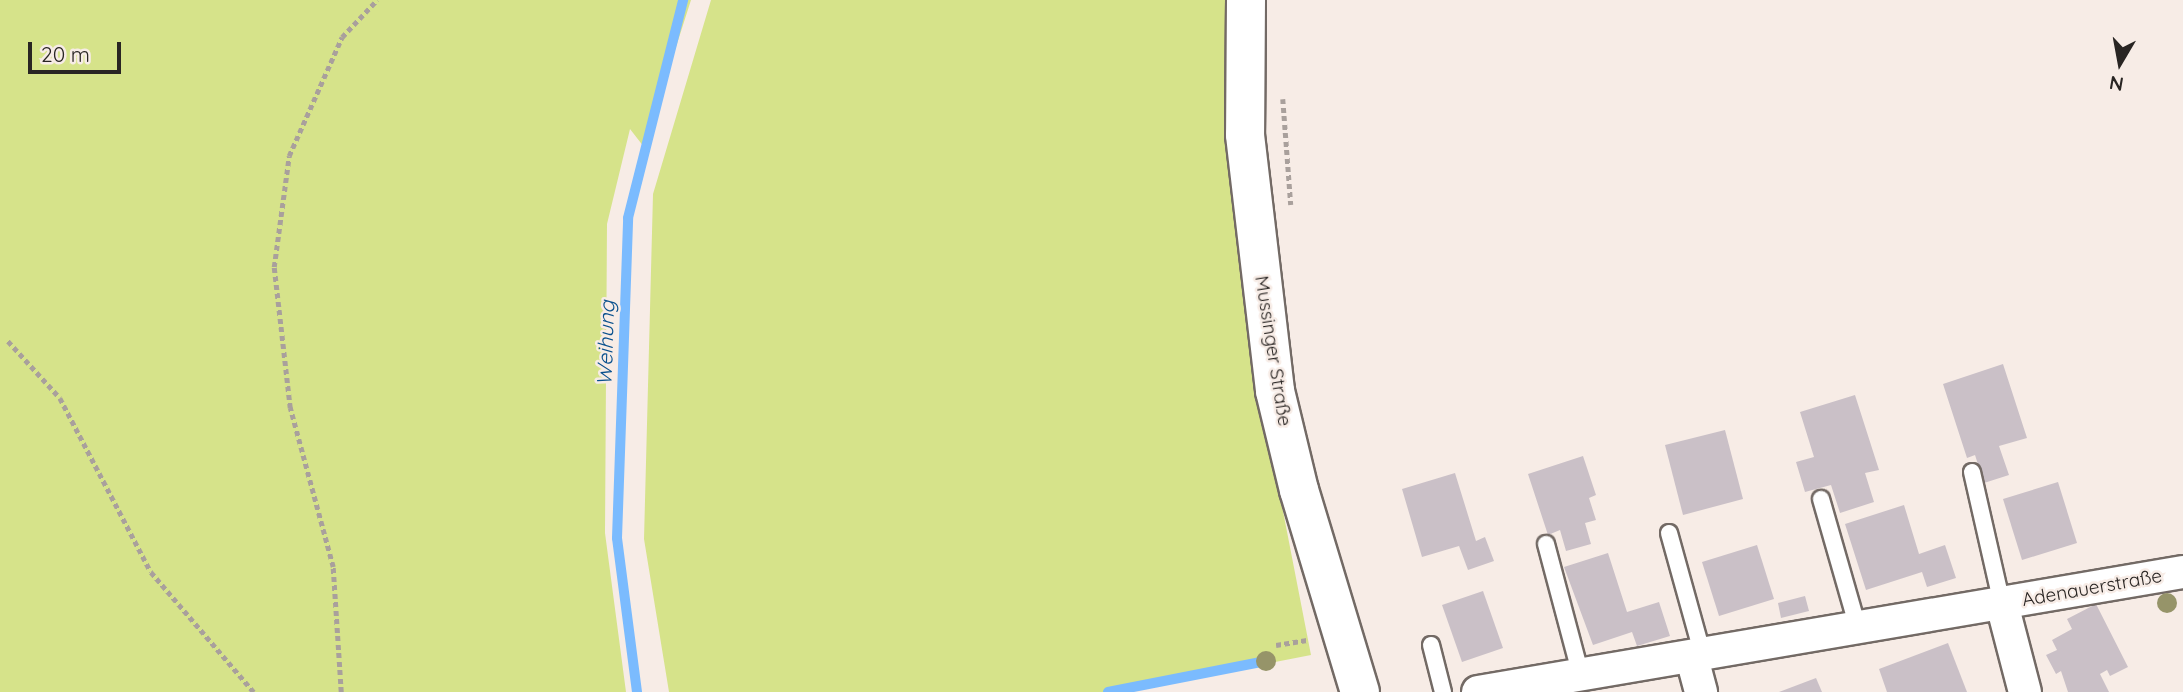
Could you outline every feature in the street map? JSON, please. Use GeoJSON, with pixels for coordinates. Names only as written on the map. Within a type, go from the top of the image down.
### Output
{"type":"FeatureCollection","features":[{"type":"Feature","properties":{"kind":"street","name":"Mussinger Straße"},"geometry":{"type":"LineString","coordinates":[[1246,0],[1245,135],[1275,391],[1299,490],[1360,692]]}},
{"type":"Feature","properties":{"kind":"street","name":"Adenauerstraße"},"geometry":{"type":"LineString","coordinates":[[1478,692],[1698,657],[2183,572]]}},
{"type":"Feature","properties":{"kind":"street"},"geometry":{"type":"LineString","coordinates":[[2002,604],[2025,692]]}},
{"type":"Feature","properties":{"kind":"street"},"geometry":{"type":"LineString","coordinates":[[1698,657],[1701,692]]}},
{"type":"Feature","properties":{"kind":"lane","name":"Adenauerstraße"},"geometry":{"type":"LineString","coordinates":[[1972,472],[2002,604]]}},
{"type":"Feature","properties":{"kind":"lane"},"geometry":{"type":"LineString","coordinates":[[1821,499],[1858,628]]}},
{"type":"Feature","properties":{"kind":"lane"},"geometry":{"type":"LineString","coordinates":[[1669,533],[1698,657]]}},
{"type":"Feature","properties":{"kind":"lane"},"geometry":{"type":"LineString","coordinates":[[1546,544],[1581,676]]}},
{"type":"Feature","properties":{"kind":"lane"},"geometry":{"type":"LineString","coordinates":[[1431,645],[1443,692]]}},
{"type":"Feature","properties":{"kind":"path"},"geometry":{"type":"LineString","coordinates":[[341,692],[333,568],[290,408],[274,267],[289,156],[342,37],[377,0]]}},
{"type":"Feature","properties":{"kind":"path"},"geometry":{"type":"LineString","coordinates":[[8,341],[60,398],[150,572],[254,692]]}},
{"type":"Feature","properties":{"kind":"green space"},"geometry":{"type":"Polygon","coordinates":[[[0,0],[691,0],[644,147],[630,129],[607,224],[605,533],[626,692],[0,692],[0,0]]]}},
{"type":"Feature","properties":{"kind":"green space"},"geometry":{"type":"Polygon","coordinates":[[[711,0],[1232,0],[1260,393],[1311,655],[1119,692],[669,692],[644,539],[653,194],[711,0]]]}},
{"type":"Feature","properties":{"kind":"building"},"geometry":{"type":"Polygon","coordinates":[[[2003,364],[2027,438],[1999,446],[2009,475],[1984,483],[1975,455],[1967,458],[1943,384],[2003,364]]]}},
{"type":"Feature","properties":{"kind":"building"},"geometry":{"type":"Polygon","coordinates":[[[1855,395],[1879,470],[1865,473],[1874,502],[1840,513],[1831,485],[1805,492],[1796,462],[1814,457],[1800,412],[1855,395]]]}},
{"type":"Feature","properties":{"kind":"building"},"geometry":{"type":"Polygon","coordinates":[[[1725,430],[1743,499],[1683,515],[1665,445],[1725,430]]]}},
{"type":"Feature","properties":{"kind":"building"},"geometry":{"type":"Polygon","coordinates":[[[1583,456],[1596,495],[1589,498],[1596,520],[1585,523],[1591,544],[1566,551],[1560,530],[1548,535],[1528,474],[1583,456]]]}},
{"type":"Feature","properties":{"kind":"building"},"geometry":{"type":"Polygon","coordinates":[[[1455,473],[1476,541],[1485,537],[1494,561],[1468,570],[1459,546],[1422,557],[1402,489],[1455,473]]]}},
{"type":"Feature","properties":{"kind":"building"},"geometry":{"type":"Polygon","coordinates":[[[2058,482],[2077,543],[2022,560],[2003,499],[2058,482]]]}},
{"type":"Feature","properties":{"kind":"building"},"geometry":{"type":"Polygon","coordinates":[[[1904,505],[1919,554],[1945,545],[1956,578],[1927,587],[1922,572],[1866,590],[1845,524],[1904,505]]]}},
{"type":"Feature","properties":{"kind":"building"},"geometry":{"type":"Polygon","coordinates":[[[1757,545],[1774,599],[1719,616],[1702,562],[1757,545]]]}},
{"type":"Feature","properties":{"kind":"building"},"geometry":{"type":"Polygon","coordinates":[[[1608,553],[1627,612],[1659,602],[1670,636],[1637,646],[1632,632],[1593,645],[1564,567],[1608,553]]]}},
{"type":"Feature","properties":{"kind":"building"},"geometry":{"type":"Polygon","coordinates":[[[1483,591],[1503,648],[1462,662],[1442,605],[1483,591]]]}},
{"type":"Feature","properties":{"kind":"building"},"geometry":{"type":"Polygon","coordinates":[[[1805,596],[1809,611],[1781,618],[1778,603],[1805,596]]]}},
{"type":"Feature","properties":{"kind":"building"},"geometry":{"type":"Polygon","coordinates":[[[2096,604],[2128,667],[2110,676],[2107,670],[2100,674],[2109,692],[2068,692],[2061,671],[2056,674],[2046,655],[2057,650],[2052,640],[2072,629],[2067,619],[2096,604]]]}},
{"type":"Feature","properties":{"kind":"building"},"geometry":{"type":"Polygon","coordinates":[[[1948,643],[1967,692],[1887,692],[1879,669],[1948,643]]]}},
{"type":"Feature","properties":{"kind":"building"},"geometry":{"type":"Polygon","coordinates":[[[1816,678],[1822,692],[1779,692],[1816,678]]]}},
{"type":"Feature","properties":{"kind":"waterway","name":"Weihung"},"geometry":{"type":"LineString","coordinates":[[637,692],[617,538],[628,218],[683,0]]}},
{"type":"Feature","properties":{"kind":"waterway"},"geometry":{"type":"LineString","coordinates":[[1108,692],[1266,661]]}}]}
